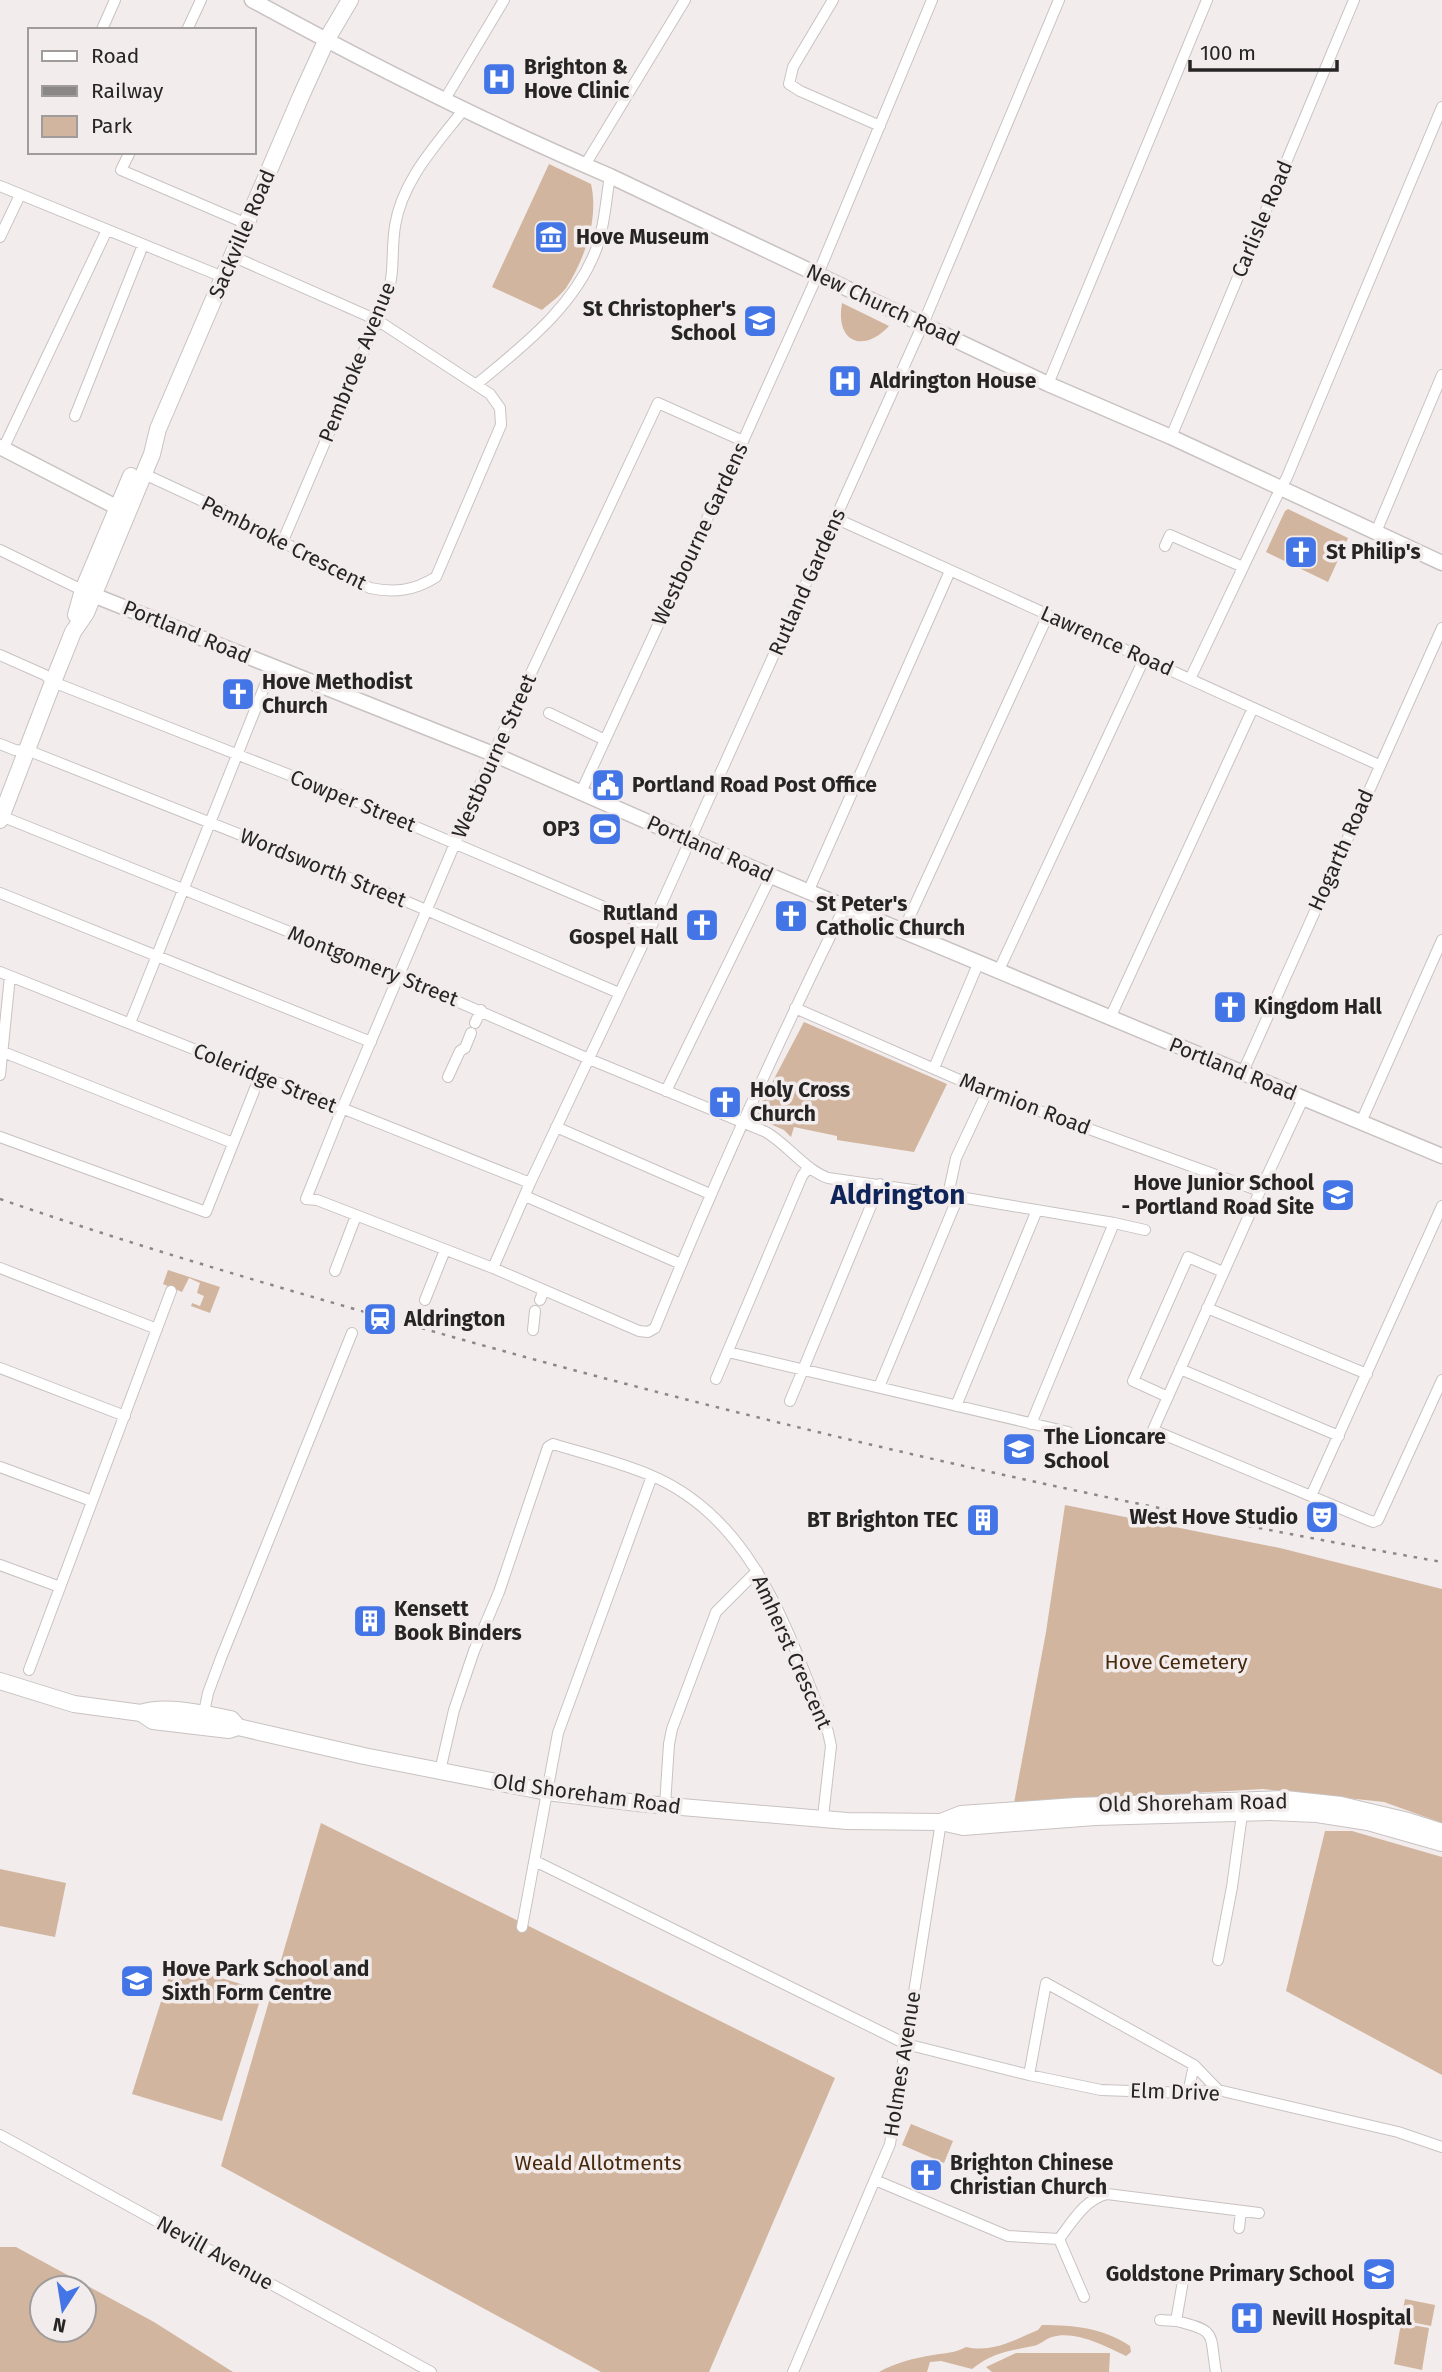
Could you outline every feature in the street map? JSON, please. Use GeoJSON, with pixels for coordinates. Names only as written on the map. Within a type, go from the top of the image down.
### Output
{"type":"FeatureCollection","features":[{"type":"Feature","properties":{"kind":"main road","name":"Sackville Road"},"geometry":{"type":"LineString","coordinates":[[122,510],[144,474],[158,429],[232,256],[327,39],[350,0]]}},
{"type":"Feature","properties":{"kind":"main road","name":"Sackville Road"},"geometry":{"type":"LineString","coordinates":[[1,818],[73,632],[76,610],[88,592],[143,450],[158,429]]}},
{"type":"Feature","properties":{"kind":"main road","name":"Old Shoreham Road"},"geometry":{"type":"LineString","coordinates":[[0,1681],[74,1704],[141,1713],[154,1708],[203,1720],[231,1719],[238,1727],[547,1793],[847,1821],[941,1822],[963,1827],[1243,1806],[1285,1799],[1341,1805],[1442,1832]]}},
{"type":"Feature","properties":{"kind":"main road","name":"Old Shoreham Road"},"geometry":{"type":"LineString","coordinates":[[1243,1806],[1270,1812],[1330,1816],[1368,1822],[1442,1843]]}},
{"type":"Feature","properties":{"kind":"street"},"geometry":{"type":"LineString","coordinates":[[103,27],[115,0]]}},
{"type":"Feature","properties":{"kind":"street"},"geometry":{"type":"LineString","coordinates":[[188,28],[201,0]]}},
{"type":"Feature","properties":{"kind":"street","name":"New Church Road"},"geometry":{"type":"LineString","coordinates":[[252,0],[464,109],[1048,384],[1171,437],[1442,563]]}},
{"type":"Feature","properties":{"kind":"street"},"geometry":{"type":"LineString","coordinates":[[446,99],[504,0]]}},
{"type":"Feature","properties":{"kind":"street"},"geometry":{"type":"LineString","coordinates":[[585,165],[685,0]]}},
{"type":"Feature","properties":{"kind":"street"},"geometry":{"type":"LineString","coordinates":[[833,0],[793,67],[789,84],[800,92],[880,126]]}},
{"type":"Feature","properties":{"kind":"street","name":"Westbourne Gardens"},"geometry":{"type":"LineString","coordinates":[[580,792],[818,274],[932,0]]}},
{"type":"Feature","properties":{"kind":"street","name":"Rutland Gardens"},"geometry":{"type":"LineString","coordinates":[[493,1268],[530,1182],[651,927],[923,324],[1059,0]]}},
{"type":"Feature","properties":{"kind":"street"},"geometry":{"type":"LineString","coordinates":[[1048,384],[1208,0]]}},
{"type":"Feature","properties":{"kind":"street","name":"Carlisle Road"},"geometry":{"type":"LineString","coordinates":[[1171,437],[1354,0]]}},
{"type":"Feature","properties":{"kind":"street"},"geometry":{"type":"LineString","coordinates":[[1190,679],[1281,488],[1442,107]]}},
{"type":"Feature","properties":{"kind":"street","name":"Pembroke Avenue"},"geometry":{"type":"LineString","coordinates":[[282,543],[392,283],[395,225],[404,198],[416,171],[464,109]]}},
{"type":"Feature","properties":{"kind":"street"},"geometry":{"type":"LineString","coordinates":[[129,154],[121,170],[247,224]]}},
{"type":"Feature","properties":{"kind":"street"},"geometry":{"type":"LineString","coordinates":[[477,384],[513,355],[548,321],[579,283],[597,247],[610,176]]}},
{"type":"Feature","properties":{"kind":"street"},"geometry":{"type":"LineString","coordinates":[[0,186],[223,277]]}},
{"type":"Feature","properties":{"kind":"street"},"geometry":{"type":"LineString","coordinates":[[0,237],[20,195]]}},
{"type":"Feature","properties":{"kind":"street"},"geometry":{"type":"LineString","coordinates":[[107,230],[1,448],[122,510]]}},
{"type":"Feature","properties":{"kind":"street"},"geometry":{"type":"LineString","coordinates":[[75,416],[142,245]]}},
{"type":"Feature","properties":{"kind":"street","name":"Pembroke Crescent"},"geometry":{"type":"LineString","coordinates":[[144,474],[222,510],[370,588],[389,592],[423,585],[436,577],[501,425],[500,408],[490,394],[377,320],[232,256]]}},
{"type":"Feature","properties":{"kind":"street"},"geometry":{"type":"LineString","coordinates":[[1376,532],[1442,375]]}},
{"type":"Feature","properties":{"kind":"street","name":"Westbourne Street"},"geometry":{"type":"LineString","coordinates":[[356,1216],[317,1200],[306,1199],[493,754],[658,403],[743,441]]}},
{"type":"Feature","properties":{"kind":"street","name":"Lawrence Road"},"geometry":{"type":"LineString","coordinates":[[835,518],[1379,765]]}},
{"type":"Feature","properties":{"kind":"street"},"geometry":{"type":"LineString","coordinates":[[1165,546],[1170,535],[1243,567]]}},
{"type":"Feature","properties":{"kind":"street"},"geometry":{"type":"LineString","coordinates":[[0,550],[88,592]]}},
{"type":"Feature","properties":{"kind":"street"},"geometry":{"type":"LineString","coordinates":[[808,892],[950,571]]}},
{"type":"Feature","properties":{"kind":"street","name":"Portland Road"},"geometry":{"type":"LineString","coordinates":[[88,592],[493,754],[845,908],[1442,1156]]}},
{"type":"Feature","properties":{"kind":"street"},"geometry":{"type":"LineString","coordinates":[[903,931],[1048,615]]}},
{"type":"Feature","properties":{"kind":"street","name":"Hogarth Road"},"geometry":{"type":"LineString","coordinates":[[1242,1074],[1442,628]]}},
{"type":"Feature","properties":{"kind":"street","name":"Cowper Street"},"geometry":{"type":"LineString","coordinates":[[0,655],[45,675],[52,682],[455,843],[651,927]]}},
{"type":"Feature","properties":{"kind":"street"},"geometry":{"type":"LineString","coordinates":[[998,972],[1144,659]]}},
{"type":"Feature","properties":{"kind":"street"},"geometry":{"type":"LineString","coordinates":[[130,1023],[267,680]]}},
{"type":"Feature","properties":{"kind":"street"},"geometry":{"type":"LineString","coordinates":[[1110,1018],[1253,708]]}},
{"type":"Feature","properties":{"kind":"street"},"geometry":{"type":"LineString","coordinates":[[549,713],[605,740]]}},
{"type":"Feature","properties":{"kind":"street","name":"Wordsworth Street"},"geometry":{"type":"LineString","coordinates":[[0,744],[15,750],[32,752],[209,822],[427,910],[619,993]]}},
{"type":"Feature","properties":{"kind":"street","name":"Montgomery Street"},"geometry":{"type":"LineString","coordinates":[[1,818],[481,1010],[781,1141],[809,1167]]}},
{"type":"Feature","properties":{"kind":"street"},"geometry":{"type":"LineString","coordinates":[[666,1091],[771,876]]}},
{"type":"Feature","properties":{"kind":"street"},"geometry":{"type":"LineString","coordinates":[[0,893],[371,1042]]}},
{"type":"Feature","properties":{"kind":"street"},"geometry":{"type":"LineString","coordinates":[[335,1271],[356,1216],[493,1268],[542,1295],[639,1331],[648,1332],[656,1328],[710,1194],[795,1008],[845,908]]}},
{"type":"Feature","properties":{"kind":"street"},"geometry":{"type":"LineString","coordinates":[[1361,1122],[1442,940]]}},
{"type":"Feature","properties":{"kind":"street"},"geometry":{"type":"LineString","coordinates":[[934,1068],[978,964]]}},
{"type":"Feature","properties":{"kind":"street"},"geometry":{"type":"LineString","coordinates":[[0,1075],[5,974]]}},
{"type":"Feature","properties":{"kind":"street","name":"Coleridge Street"},"geometry":{"type":"LineString","coordinates":[[5,974],[530,1182]]}},
{"type":"Feature","properties":{"kind":"street","name":"Marmion Road"},"geometry":{"type":"LineString","coordinates":[[795,1008],[987,1092],[1259,1191]]}},
{"type":"Feature","properties":{"kind":"street"},"geometry":{"type":"LineString","coordinates":[[475,1023],[481,1010]]}},
{"type":"Feature","properties":{"kind":"street"},"geometry":{"type":"LineString","coordinates":[[448,1077],[471,1033]]}},
{"type":"Feature","properties":{"kind":"street"},"geometry":{"type":"LineString","coordinates":[[3,1052],[233,1143]]}},
{"type":"Feature","properties":{"kind":"street"},"geometry":{"type":"LineString","coordinates":[[0,1137],[206,1212],[260,1076]]}},
{"type":"Feature","properties":{"kind":"street"},"geometry":{"type":"LineString","coordinates":[[879,1387],[955,1207],[953,1196],[956,1158],[987,1092]]}},
{"type":"Feature","properties":{"kind":"street"},"geometry":{"type":"LineString","coordinates":[[1304,1097],[1259,1191],[1153,1430],[1373,1522],[1378,1520],[1442,1380]]}},
{"type":"Feature","properties":{"kind":"street"},"geometry":{"type":"LineString","coordinates":[[556,1127],[710,1194]]}},
{"type":"Feature","properties":{"kind":"street"},"geometry":{"type":"LineString","coordinates":[[716,1379],[802,1176],[809,1167],[828,1178],[880,1184],[1145,1230]]}},
{"type":"Feature","properties":{"kind":"street"},"geometry":{"type":"LineString","coordinates":[[790,1401],[880,1184]]}},
{"type":"Feature","properties":{"kind":"street"},"geometry":{"type":"LineString","coordinates":[[525,1196],[681,1264]]}},
{"type":"Feature","properties":{"kind":"street"},"geometry":{"type":"LineString","coordinates":[[1311,1496],[1442,1206]]}},
{"type":"Feature","properties":{"kind":"street"},"geometry":{"type":"LineString","coordinates":[[956,1406],[1037,1210]]}},
{"type":"Feature","properties":{"kind":"street"},"geometry":{"type":"LineString","coordinates":[[1031,1424],[1114,1223]]}},
{"type":"Feature","properties":{"kind":"street"},"geometry":{"type":"LineString","coordinates":[[425,1300],[445,1250]]}},
{"type":"Feature","properties":{"kind":"street"},"geometry":{"type":"LineString","coordinates":[[1168,1396],[1133,1381],[1182,1269],[1188,1256],[1223,1272]]}},
{"type":"Feature","properties":{"kind":"street"},"geometry":{"type":"LineString","coordinates":[[0,1268],[157,1329]]}},
{"type":"Feature","properties":{"kind":"street"},"geometry":{"type":"LineString","coordinates":[[29,1670],[171,1290]]}},
{"type":"Feature","properties":{"kind":"street"},"geometry":{"type":"LineString","coordinates":[[1207,1308],[1367,1374]]}},
{"type":"Feature","properties":{"kind":"street"},"geometry":{"type":"LineString","coordinates":[[533,1330],[535,1311]]}},
{"type":"Feature","properties":{"kind":"street"},"geometry":{"type":"LineString","coordinates":[[203,1720],[208,1693],[221,1658],[352,1333]]}},
{"type":"Feature","properties":{"kind":"street"},"geometry":{"type":"LineString","coordinates":[[728,1352],[1068,1432]]}},
{"type":"Feature","properties":{"kind":"street"},"geometry":{"type":"LineString","coordinates":[[0,1368],[125,1416]]}},
{"type":"Feature","properties":{"kind":"street"},"geometry":{"type":"LineString","coordinates":[[1180,1369],[1339,1436]]}},
{"type":"Feature","properties":{"kind":"street","name":"Amherst Crescent"},"geometry":{"type":"LineString","coordinates":[[440,1771],[454,1710],[474,1651],[499,1592],[548,1447],[553,1444],[652,1476],[707,1510],[726,1528],[769,1590],[828,1732],[831,1746],[823,1817]]}},
{"type":"Feature","properties":{"kind":"street"},"geometry":{"type":"LineString","coordinates":[[0,1466],[92,1502]]}},
{"type":"Feature","properties":{"kind":"street"},"geometry":{"type":"LineString","coordinates":[[522,1927],[558,1733],[652,1476]]}},
{"type":"Feature","properties":{"kind":"street"},"geometry":{"type":"LineString","coordinates":[[0,1565],[60,1587]]}},
{"type":"Feature","properties":{"kind":"street"},"geometry":{"type":"LineString","coordinates":[[665,1805],[669,1744],[716,1612],[757,1571]]}},
{"type":"Feature","properties":{"kind":"street"},"geometry":{"type":"LineString","coordinates":[[1218,1959],[1243,1806]]}},
{"type":"Feature","properties":{"kind":"street","name":"Holmes Avenue"},"geometry":{"type":"LineString","coordinates":[[793,2372],[890,2144],[941,1822]]}},
{"type":"Feature","properties":{"kind":"street","name":"Elm Drive"},"geometry":{"type":"LineString","coordinates":[[535,1861],[906,2044],[1101,2090],[1188,2093],[1218,2090],[1398,2132],[1442,2147]]}},
{"type":"Feature","properties":{"kind":"street"},"geometry":{"type":"LineString","coordinates":[[1029,2075],[1046,1983],[1194,2065],[1218,2090]]}},
{"type":"Feature","properties":{"kind":"street"},"geometry":{"type":"LineString","coordinates":[[1188,2093],[1194,2065]]}},
{"type":"Feature","properties":{"kind":"street","name":"Nevill Avenue"},"geometry":{"type":"LineString","coordinates":[[0,2135],[431,2372]]}},
{"type":"Feature","properties":{"kind":"street"},"geometry":{"type":"LineString","coordinates":[[875,2179],[1008,2236],[1059,2239]]}},
{"type":"Feature","properties":{"kind":"street"},"geometry":{"type":"LineString","coordinates":[[1059,2239],[1086,2203],[1107,2194],[1259,2213]]}},
{"type":"Feature","properties":{"kind":"street"},"geometry":{"type":"LineString","coordinates":[[1239,2228],[1241,2211]]}},
{"type":"Feature","properties":{"kind":"street"},"geometry":{"type":"LineString","coordinates":[[1059,2239],[1084,2297]]}},
{"type":"Feature","properties":{"kind":"street"},"geometry":{"type":"LineString","coordinates":[[1176,2321],[1183,2281]]}},
{"type":"Feature","properties":{"kind":"street"},"geometry":{"type":"LineString","coordinates":[[1160,2320],[1198,2326],[1210,2334],[1216,2372]]}},
{"type":"Feature","properties":{"kind":"green space"},"geometry":{"type":"Polygon","coordinates":[[[549,164],[591,184],[593,211],[589,238],[573,277],[564,291],[542,310],[492,287],[549,164]]]}},
{"type":"Feature","properties":{"kind":"green space"},"geometry":{"type":"Polygon","coordinates":[[[842,303],[889,326],[870,340],[853,340],[843,327],[842,303]]]}},
{"type":"Feature","properties":{"kind":"green space"},"geometry":{"type":"Polygon","coordinates":[[[1288,509],[1348,538],[1328,582],[1266,552],[1288,509]]]}},
{"type":"Feature","properties":{"kind":"green space"},"geometry":{"type":"Polygon","coordinates":[[[804,1022],[947,1084],[914,1152],[837,1140],[837,1136],[794,1127],[791,1137],[784,1130],[754,1117],[804,1022]]]}},
{"type":"Feature","properties":{"kind":"green space"},"geometry":{"type":"Polygon","coordinates":[[[168,1270],[220,1287],[210,1313],[191,1306],[192,1303],[200,1306],[204,1296],[197,1293],[200,1283],[189,1278],[182,1292],[163,1284],[168,1270]]]}},
{"type":"Feature","properties":{"kind":"green space","name":"Hove Cemetery"},"geometry":{"type":"Polygon","coordinates":[[[1065,1505],[1280,1548],[1442,1589],[1442,1823],[1384,1802],[1263,1789],[1014,1803],[1046,1632],[1065,1505]]]}},
{"type":"Feature","properties":{"kind":"green space","name":"Weald Allotments"},"geometry":{"type":"Polygon","coordinates":[[[321,1823],[835,2078],[709,2372],[601,2372],[221,2166],[321,1823]]]}},
{"type":"Feature","properties":{"kind":"green space"},"geometry":{"type":"Polygon","coordinates":[[[1325,1831],[1352,1831],[1442,1857],[1442,2075],[1286,1991],[1325,1831]]]}},
{"type":"Feature","properties":{"kind":"green space"},"geometry":{"type":"Polygon","coordinates":[[[0,1869],[66,1883],[55,1937],[0,1926],[0,1869]]]}},
{"type":"Feature","properties":{"kind":"green space"},"geometry":{"type":"Polygon","coordinates":[[[173,1963],[263,1991],[222,2121],[132,2094],[173,1963]]]}},
{"type":"Feature","properties":{"kind":"green space"},"geometry":{"type":"Polygon","coordinates":[[[911,2124],[953,2141],[944,2163],[902,2145],[911,2124]]]}},
{"type":"Feature","properties":{"kind":"green space"},"geometry":{"type":"Polygon","coordinates":[[[0,2247],[16,2247],[66,2274],[28,2274],[28,2344],[98,2344],[98,2292],[154,2322],[233,2372],[0,2372],[0,2247]]]}},
{"type":"Feature","properties":{"kind":"green space"},"geometry":{"type":"Polygon","coordinates":[[[1405,2299],[1435,2305],[1431,2326],[1401,2320],[1405,2299]]]}},
{"type":"Feature","properties":{"kind":"green space"},"geometry":{"type":"Polygon","coordinates":[[[1401,2323],[1429,2328],[1422,2370],[1394,2364],[1401,2323]]]}},
{"type":"Feature","properties":{"kind":"green space"},"geometry":{"type":"Polygon","coordinates":[[[1042,2325],[1099,2331],[1130,2346],[1131,2352],[1126,2356],[1090,2340],[1061,2335],[994,2356],[972,2369],[941,2361],[930,2362],[927,2372],[879,2372],[926,2356],[954,2352],[966,2347],[985,2348],[1003,2344],[1038,2330],[1042,2325]]]}},
{"type":"Feature","properties":{"kind":"green space"},"geometry":{"type":"Polygon","coordinates":[[[1016,2353],[1110,2353],[1109,2372],[992,2372],[986,2367],[1016,2353]]]}},
{"type":"Feature","properties":{"kind":"railway"},"geometry":{"type":"LineString","coordinates":[[0,1199],[240,1276],[337,1304],[516,1355],[779,1423],[1176,1511],[1442,1562]]}},
{"type":"Feature","properties":{"kind":"place","name":"Brighton & Hove Clinic"},"geometry":{"type":"Point","coordinates":[499,79]}},
{"type":"Feature","properties":{"kind":"place","name":"Hove Museum"},"geometry":{"type":"Point","coordinates":[551,237]}},
{"type":"Feature","properties":{"kind":"place","name":"St Christopher's School"},"geometry":{"type":"Point","coordinates":[760,321]}},
{"type":"Feature","properties":{"kind":"place","name":"Aldrington House"},"geometry":{"type":"Point","coordinates":[845,381]}},
{"type":"Feature","properties":{"kind":"place","name":"St Philip's"},"geometry":{"type":"Point","coordinates":[1301,552]}},
{"type":"Feature","properties":{"kind":"place","name":"Hove Methodist Church"},"geometry":{"type":"Point","coordinates":[238,694]}},
{"type":"Feature","properties":{"kind":"place","name":"Portland Road Post Office"},"geometry":{"type":"Point","coordinates":[608,785]}},
{"type":"Feature","properties":{"kind":"place","name":"OP3"},"geometry":{"type":"Point","coordinates":[605,829]}},
{"type":"Feature","properties":{"kind":"place","name":"St Peter's Catholic Church"},"geometry":{"type":"Point","coordinates":[791,916]}},
{"type":"Feature","properties":{"kind":"place","name":"Rutland Gospel Hall"},"geometry":{"type":"Point","coordinates":[702,925]}},
{"type":"Feature","properties":{"kind":"place","name":"Kingdom Hall"},"geometry":{"type":"Point","coordinates":[1230,1007]}},
{"type":"Feature","properties":{"kind":"place","name":"Holy Cross Church"},"geometry":{"type":"Point","coordinates":[725,1102]}},
{"type":"Feature","properties":{"kind":"place","name":"Hove Junior School - Portland Road Site"},"geometry":{"type":"Point","coordinates":[1338,1195]}},
{"type":"Feature","properties":{"kind":"place","name":"Aldrington"},"geometry":{"type":"Point","coordinates":[380,1319]}},
{"type":"Feature","properties":{"kind":"place","name":"The Lioncare School"},"geometry":{"type":"Point","coordinates":[1019,1449]}},
{"type":"Feature","properties":{"kind":"place","name":"West Hove Studio"},"geometry":{"type":"Point","coordinates":[1322,1517]}},
{"type":"Feature","properties":{"kind":"place","name":"BT Brighton TEC"},"geometry":{"type":"Point","coordinates":[983,1520]}},
{"type":"Feature","properties":{"kind":"place","name":"Kensett Book Binders"},"geometry":{"type":"Point","coordinates":[370,1621]}},
{"type":"Feature","properties":{"kind":"place","name":"Hove Park School and Sixth Form Centre"},"geometry":{"type":"Point","coordinates":[137,1981]}},
{"type":"Feature","properties":{"kind":"place","name":"Brighton Chinese Christian Church"},"geometry":{"type":"Point","coordinates":[926,2175]}},
{"type":"Feature","properties":{"kind":"place","name":"Goldstone Primary School"},"geometry":{"type":"Point","coordinates":[1379,2274]}},
{"type":"Feature","properties":{"kind":"place","name":"Nevill Hospital"},"geometry":{"type":"Point","coordinates":[1247,2318]}},
{"type":"Feature","properties":{"kind":"district","name":"Aldrington"},"geometry":{"type":"Point","coordinates":[898,1194]}}]}
